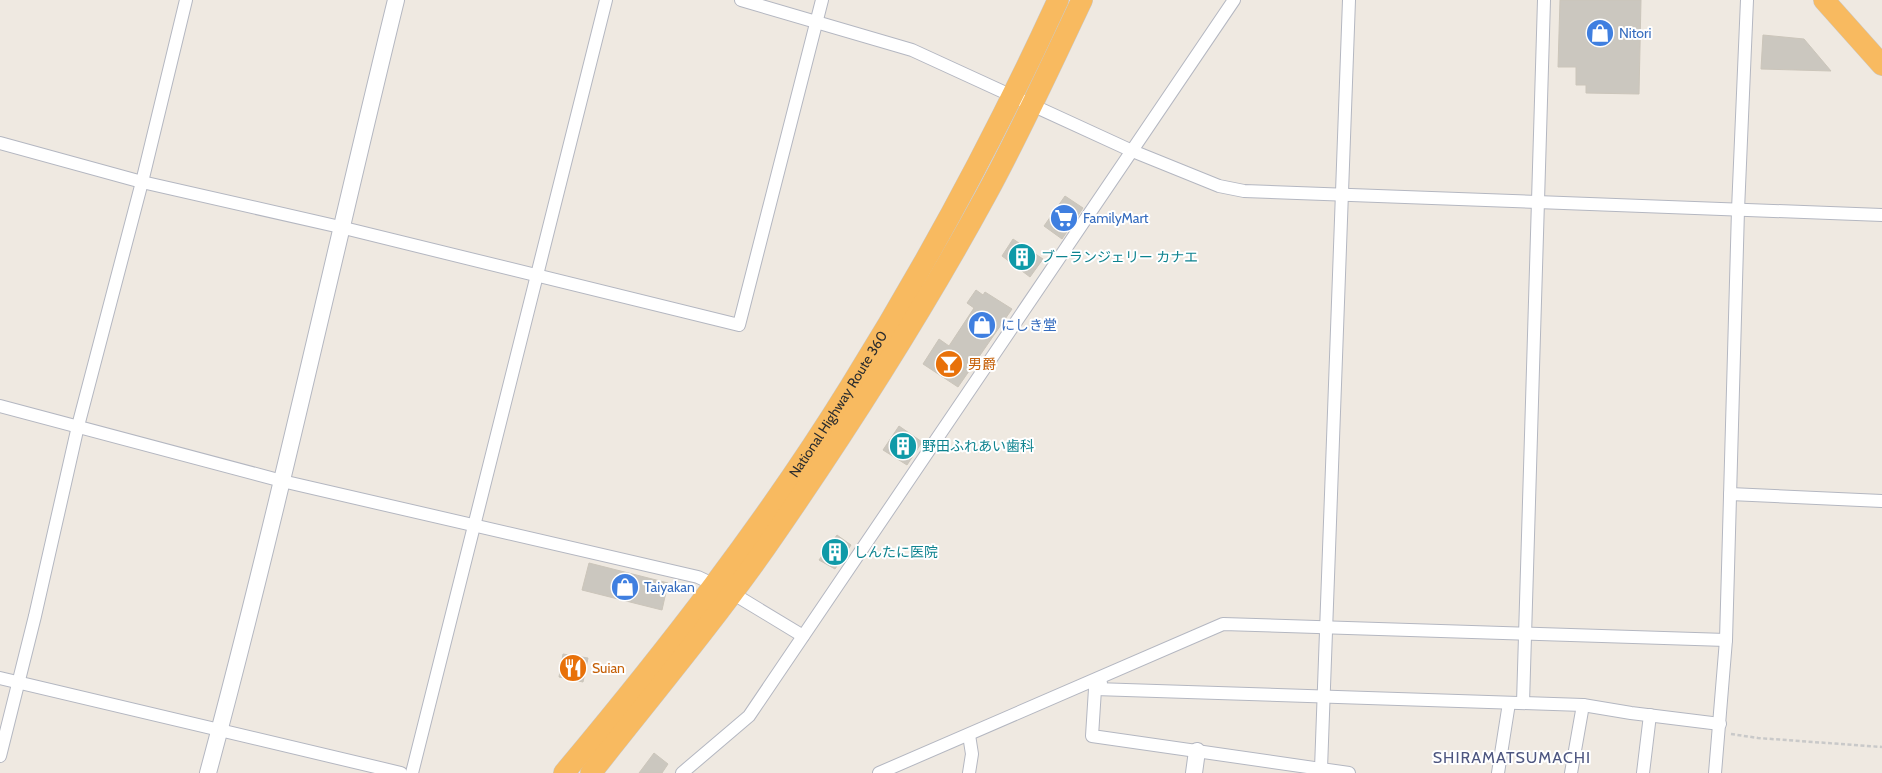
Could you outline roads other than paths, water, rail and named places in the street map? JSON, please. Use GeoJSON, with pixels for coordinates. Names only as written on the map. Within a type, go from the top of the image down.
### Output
{"type":"FeatureCollection","features":[{"type":"Feature","properties":{"kind":"highway","name":"National Highway Route 360"},"geometry":{"type":"LineString","coordinates":[[564,773],[723,589],[765,548],[859,408],[930,292],[986,194],[1023,101],[1058,0]]}},
{"type":"Feature","properties":{"kind":"highway","name":"National Highway Route 360"},"geometry":{"type":"LineString","coordinates":[[1023,101],[1082,0]]}},
{"type":"Feature","properties":{"kind":"highway"},"geometry":{"type":"LineString","coordinates":[[1824,0],[1882,65]]}},
{"type":"Feature","properties":{"kind":"highway","name":"National Highway Route 360"},"geometry":{"type":"LineString","coordinates":[[591,773],[685,657],[723,589]]}},
{"type":"Feature","properties":{"kind":"street"},"geometry":{"type":"LineString","coordinates":[[0,756],[20,683],[78,426],[142,182],[186,0]]}},
{"type":"Feature","properties":{"kind":"street"},"geometry":{"type":"LineString","coordinates":[[208,773],[282,481],[340,227],[396,0]]}},
{"type":"Feature","properties":{"kind":"street"},"geometry":{"type":"LineString","coordinates":[[412,773],[606,0]]}},
{"type":"Feature","properties":{"kind":"street"},"geometry":{"type":"LineString","coordinates":[[741,0],[912,50],[1130,150],[1219,186],[1244,191],[1882,215]]}},
{"type":"Feature","properties":{"kind":"street"},"geometry":{"type":"LineString","coordinates":[[0,143],[142,182],[538,274],[739,325],[822,0]]}},
{"type":"Feature","properties":{"kind":"street"},"geometry":{"type":"LineString","coordinates":[[682,773],[749,716],[1130,150],[1234,0]]}},
{"type":"Feature","properties":{"kind":"street"},"geometry":{"type":"LineString","coordinates":[[1321,768],[1340,194],[1349,0]]}},
{"type":"Feature","properties":{"kind":"street"},"geometry":{"type":"LineString","coordinates":[[1522,703],[1544,0]]}},
{"type":"Feature","properties":{"kind":"street"},"geometry":{"type":"LineString","coordinates":[[1715,773],[1726,640],[1738,210],[1748,0]]}},
{"type":"Feature","properties":{"kind":"street"},"geometry":{"type":"LineString","coordinates":[[0,406],[282,481],[698,577],[723,589],[803,636]]}},
{"type":"Feature","properties":{"kind":"street"},"geometry":{"type":"LineString","coordinates":[[1730,494],[1882,501]]}},
{"type":"Feature","properties":{"kind":"street"},"geometry":{"type":"LineString","coordinates":[[880,773],[1223,624],[1525,632],[1726,640]]}},
{"type":"Feature","properties":{"kind":"street"},"geometry":{"type":"LineString","coordinates":[[1112,671],[1095,689],[1092,736],[1348,773]]}},
{"type":"Feature","properties":{"kind":"street"},"geometry":{"type":"LineString","coordinates":[[0,678],[401,773]]}},
{"type":"Feature","properties":{"kind":"street"},"geometry":{"type":"LineString","coordinates":[[1095,689],[1583,704],[1720,728]]}},
{"type":"Feature","properties":{"kind":"street"},"geometry":{"type":"LineString","coordinates":[[1498,773],[1509,703]]}},
{"type":"Feature","properties":{"kind":"street"},"geometry":{"type":"LineString","coordinates":[[1571,773],[1583,704]]}},
{"type":"Feature","properties":{"kind":"street"},"geometry":{"type":"LineString","coordinates":[[1643,773],[1650,716]]}},
{"type":"Feature","properties":{"kind":"street"},"geometry":{"type":"LineString","coordinates":[[969,735],[972,754],[969,773]]}},
{"type":"Feature","properties":{"kind":"street"},"geometry":{"type":"LineString","coordinates":[[1194,773],[1197,751]]}},
{"type":"Feature","properties":{"kind":"place","name":"Nitori"},"geometry":{"type":"Point","coordinates":[1600,33]}},
{"type":"Feature","properties":{"kind":"place","name":"FamilyMart"},"geometry":{"type":"Point","coordinates":[1064,218]}},
{"type":"Feature","properties":{"kind":"place","name":"ブーランジェリー カナエ"},"geometry":{"type":"Point","coordinates":[1022,257]}},
{"type":"Feature","properties":{"kind":"place","name":"にしき堂"},"geometry":{"type":"Point","coordinates":[982,325]}},
{"type":"Feature","properties":{"kind":"place","name":"男爵"},"geometry":{"type":"Point","coordinates":[949,364]}},
{"type":"Feature","properties":{"kind":"place","name":"野田ふれあい歯科"},"geometry":{"type":"Point","coordinates":[903,446]}},
{"type":"Feature","properties":{"kind":"place","name":"しんたに医院"},"geometry":{"type":"Point","coordinates":[835,552]}},
{"type":"Feature","properties":{"kind":"place","name":"Taiyakan"},"geometry":{"type":"Point","coordinates":[625,587]}},
{"type":"Feature","properties":{"kind":"place","name":"Suian"},"geometry":{"type":"Point","coordinates":[573,668]}},
{"type":"Feature","properties":{"kind":"district","name":"SHIRAMATSUMACHI"},"geometry":{"type":"Point","coordinates":[1512,757]}}]}
